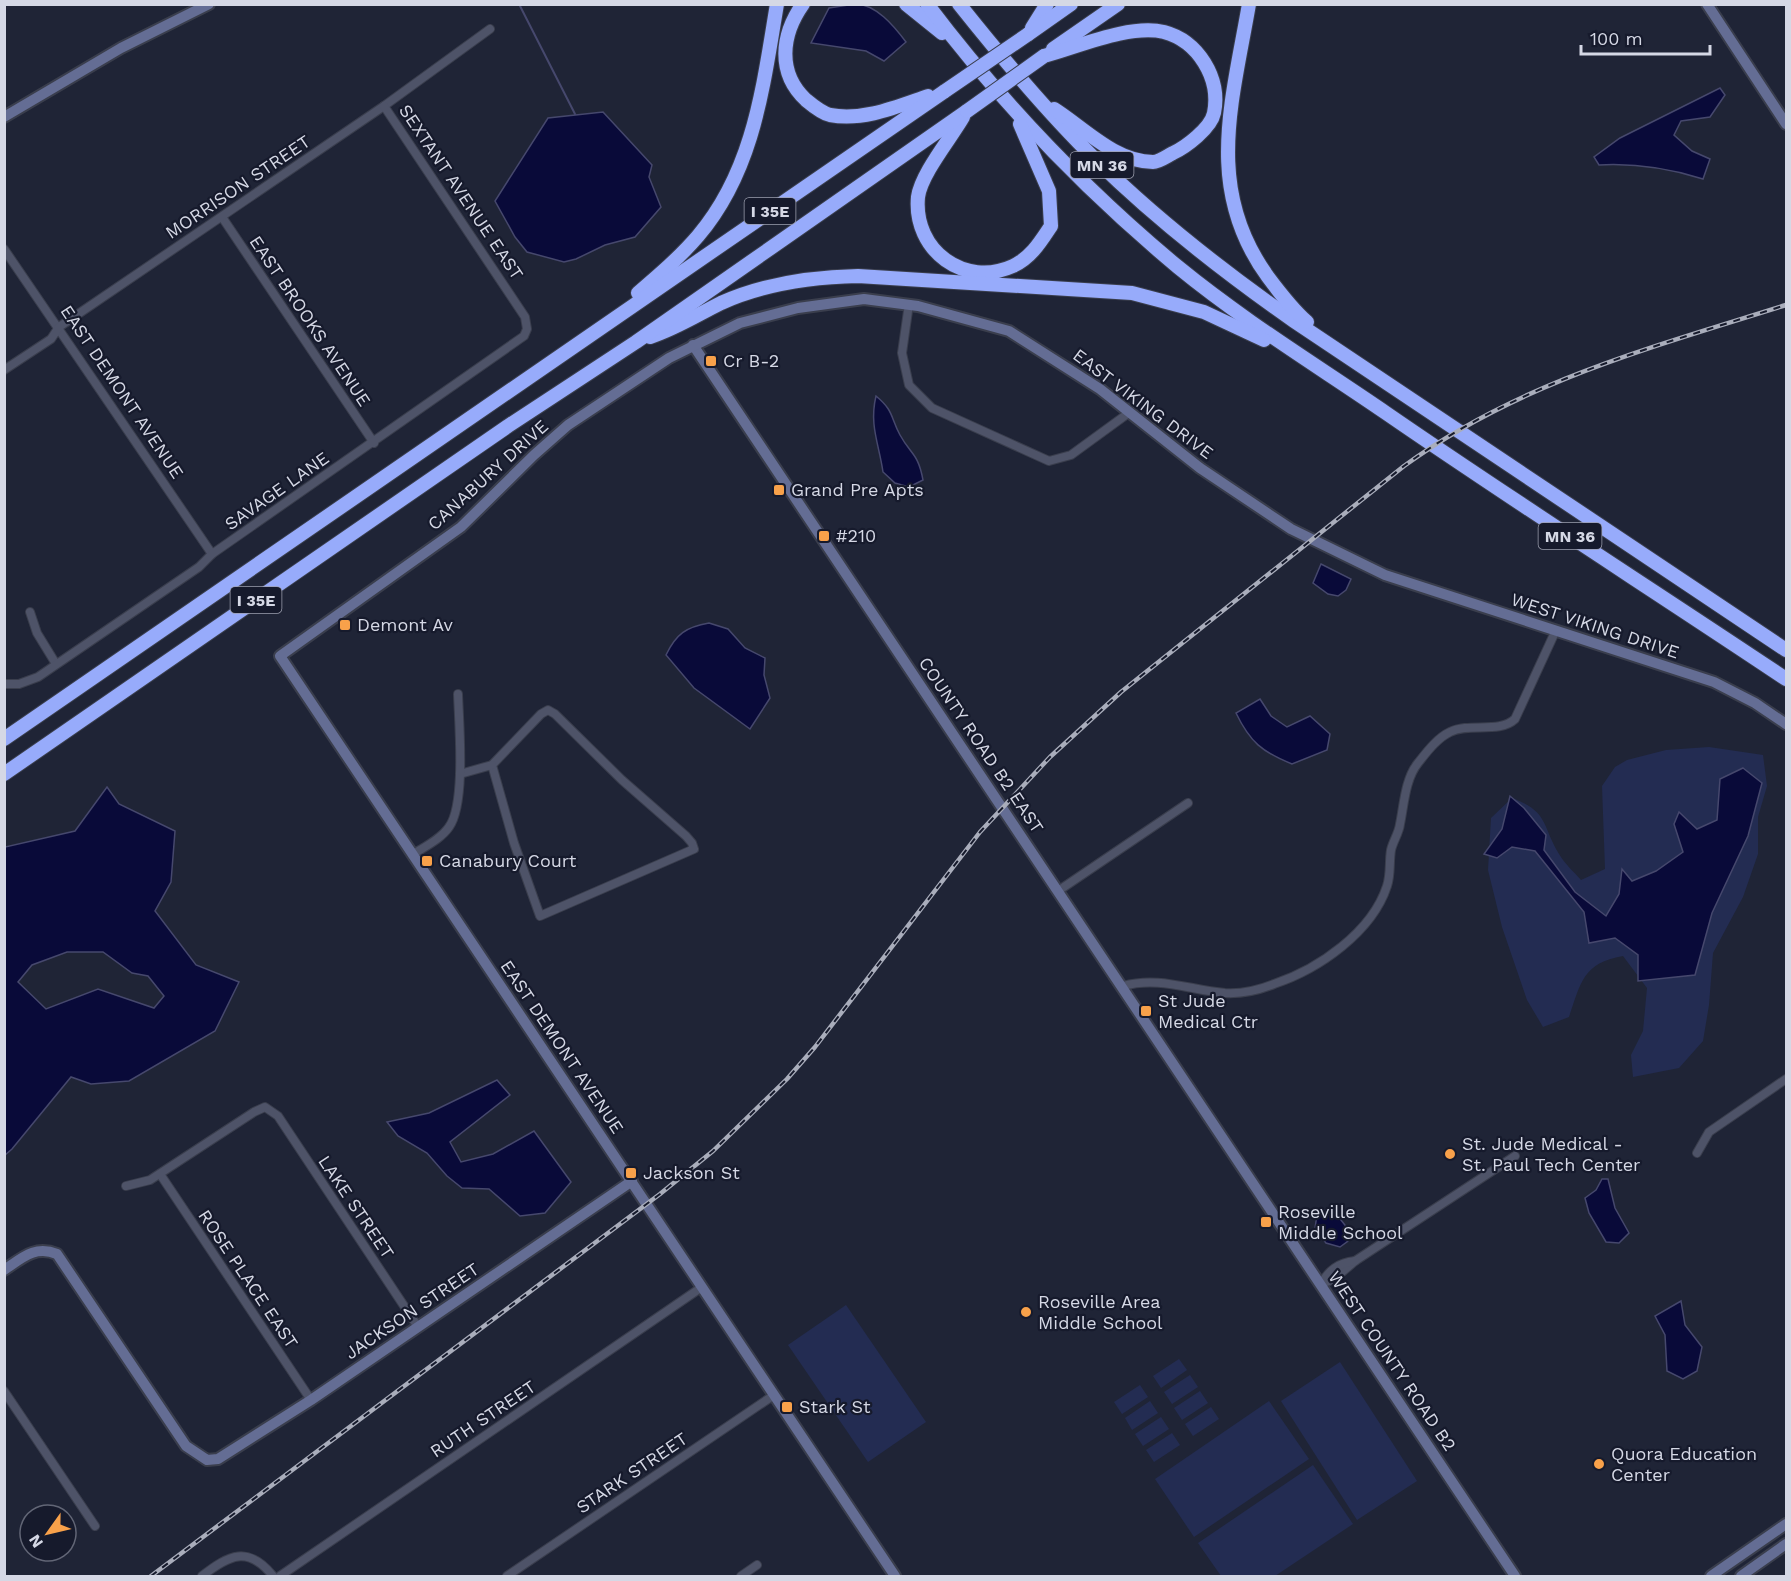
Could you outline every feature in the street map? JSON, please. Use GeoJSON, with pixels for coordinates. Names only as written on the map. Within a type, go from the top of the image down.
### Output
{"type":"FeatureCollection","features":[{"type":"Feature","properties":{"kind":"highway"},"geometry":{"type":"LineString","coordinates":[[596,332],[682,254],[729,191],[756,123],[777,4]]}},
{"type":"Feature","properties":{"kind":"highway"},"geometry":{"type":"LineString","coordinates":[[803,4],[789,36],[785,64],[796,89],[811,104],[827,114],[857,116],[881,112],[945,91]]}},
{"type":"Feature","properties":{"kind":"highway"},"geometry":{"type":"LineString","coordinates":[[906,4],[961,49]]}},
{"type":"Feature","properties":{"kind":"highway","name":"MN 36"},"geometry":{"type":"LineString","coordinates":[[927,4],[961,49],[1016,114],[1109,207],[1179,268],[1264,331],[1354,392],[1786,679]]}},
{"type":"Feature","properties":{"kind":"highway","name":"MN 36"},"geometry":{"type":"LineString","coordinates":[[959,4],[1038,99],[1096,160],[1194,246],[1257,295],[1786,650]]}},
{"type":"Feature","properties":{"kind":"highway"},"geometry":{"type":"LineString","coordinates":[[969,4],[988,40]]}},
{"type":"Feature","properties":{"kind":"highway"},"geometry":{"type":"LineString","coordinates":[[1029,33],[1047,4]]}},
{"type":"Feature","properties":{"kind":"highway","name":"I 35E"},"geometry":{"type":"LineString","coordinates":[[4,739],[1071,4]]}},
{"type":"Feature","properties":{"kind":"highway","name":"I 35E"},"geometry":{"type":"LineString","coordinates":[[4,774],[498,433],[636,342],[965,114],[1118,4]]}},
{"type":"Feature","properties":{"kind":"highway"},"geometry":{"type":"LineString","coordinates":[[1249,4],[1227,137],[1227,176],[1235,213],[1250,249],[1284,298],[1300,316],[1360,365]]}},
{"type":"Feature","properties":{"kind":"highway"},"geometry":{"type":"LineString","coordinates":[[1038,99],[1118,154],[1154,163],[1190,145],[1214,115],[1215,85],[1206,65],[1190,44],[1164,32],[1140,31],[1048,54]]}},
{"type":"Feature","properties":{"kind":"highway"},"geometry":{"type":"LineString","coordinates":[[965,114],[926,176],[918,196],[920,216],[929,245],[942,257],[953,265],[983,274],[1015,265],[1030,255],[1051,226],[1049,191],[1016,114]]}},
{"type":"Feature","properties":{"kind":"highway"},"geometry":{"type":"LineString","coordinates":[[636,342],[671,330],[722,303],[744,295],[793,282],[833,277],[858,276],[1132,293],[1181,304],[1233,323],[1354,392]]}},
{"type":"Feature","properties":{"kind":"street"},"geometry":{"type":"LineString","coordinates":[[4,117],[121,48],[208,4]]}},
{"type":"Feature","properties":{"kind":"street"},"geometry":{"type":"LineString","coordinates":[[1707,4],[1786,124]]}},
{"type":"Feature","properties":{"kind":"street","name":"MORRISON STREET"},"geometry":{"type":"LineString","coordinates":[[4,370],[51,339],[59,327],[384,106],[490,29]]}},
{"type":"Feature","properties":{"kind":"street","name":"SEXTANT AVENUE EAST"},"geometry":{"type":"LineString","coordinates":[[384,106],[512,296]]}},
{"type":"Feature","properties":{"kind":"street","name":"EAST BROOKS AVENUE"},"geometry":{"type":"LineString","coordinates":[[222,217],[374,442]]}},
{"type":"Feature","properties":{"kind":"street","name":"EAST DEMONT AVENUE"},"geometry":{"type":"LineString","coordinates":[[4,249],[212,554]]}},
{"type":"Feature","properties":{"kind":"street","name":"SAVAGE LANE"},"geometry":{"type":"LineString","coordinates":[[4,684],[28,682],[56,664],[199,567],[212,554],[518,342],[524,336],[526,323],[512,296]]}},
{"type":"Feature","properties":{"kind":"street","name":"EAST VIKING DRIVE"},"geometry":{"type":"LineString","coordinates":[[693,345],[740,323],[798,308],[864,299],[909,304],[1009,331],[1100,388],[1200,468],[1291,529],[1385,575]]}},
{"type":"Feature","properties":{"kind":"street"},"geometry":{"type":"LineString","coordinates":[[909,304],[902,353],[909,385],[932,408],[1049,461],[1071,455],[1130,412]]}},
{"type":"Feature","properties":{"kind":"street","name":"CANABURY DRIVE"},"geometry":{"type":"LineString","coordinates":[[280,656],[461,527],[568,425],[693,345]]}},
{"type":"Feature","properties":{"kind":"street","name":"COUNTY ROAD B2 EAST"},"geometry":{"type":"LineString","coordinates":[[693,345],[1241,1164]]}},
{"type":"Feature","properties":{"kind":"street","name":"WEST VIKING DRIVE"},"geometry":{"type":"LineString","coordinates":[[1385,575],[1714,682],[1755,703],[1786,724]]}},
{"type":"Feature","properties":{"kind":"street"},"geometry":{"type":"LineString","coordinates":[[30,612],[38,633],[56,664]]}},
{"type":"Feature","properties":{"kind":"street"},"geometry":{"type":"LineString","coordinates":[[1123,986],[1156,981],[1226,993],[1245,992],[1289,979],[1335,953],[1363,924],[1384,895],[1388,883],[1391,848],[1400,828],[1405,795],[1415,766],[1449,732],[1473,725],[1501,726],[1515,719],[1556,630]]}},
{"type":"Feature","properties":{"kind":"street","name":"EAST DEMONT AVENUE"},"geometry":{"type":"LineString","coordinates":[[280,656],[895,1576]]}},
{"type":"Feature","properties":{"kind":"street"},"geometry":{"type":"LineString","coordinates":[[412,855],[449,827],[455,813],[460,774],[458,694]]}},
{"type":"Feature","properties":{"kind":"street"},"geometry":{"type":"LineString","coordinates":[[460,774],[492,765],[541,714],[548,710],[686,836],[694,849],[540,916],[514,843],[492,765]]}},
{"type":"Feature","properties":{"kind":"street"},"geometry":{"type":"LineString","coordinates":[[1058,891],[1188,803]]}},
{"type":"Feature","properties":{"kind":"street"},"geometry":{"type":"LineString","coordinates":[[1697,1153],[1709,1132],[1786,1080]]}},
{"type":"Feature","properties":{"kind":"street","name":"LAKE STREET"},"geometry":{"type":"LineString","coordinates":[[160,1174],[265,1107],[278,1116],[418,1327]]}},
{"type":"Feature","properties":{"kind":"street"},"geometry":{"type":"LineString","coordinates":[[1321,1284],[1334,1279],[1355,1261],[1515,1156]]}},
{"type":"Feature","properties":{"kind":"street","name":"WEST COUNTY ROAD B2"},"geometry":{"type":"LineString","coordinates":[[1241,1164],[1515,1576]]}},
{"type":"Feature","properties":{"kind":"street"},"geometry":{"type":"LineString","coordinates":[[126,1186],[141,1184],[160,1174]]}},
{"type":"Feature","properties":{"kind":"street","name":"ROSE PLACE EAST"},"geometry":{"type":"LineString","coordinates":[[160,1174],[310,1400]]}},
{"type":"Feature","properties":{"kind":"street","name":"JACKSON STREET"},"geometry":{"type":"LineString","coordinates":[[4,1270],[26,1254],[47,1250],[57,1254],[186,1446],[207,1460],[218,1459],[310,1400],[632,1181]]}},
{"type":"Feature","properties":{"kind":"street","name":"RUTH STREET"},"geometry":{"type":"LineString","coordinates":[[280,1576],[702,1287]]}},
{"type":"Feature","properties":{"kind":"street"},"geometry":{"type":"LineString","coordinates":[[4,1391],[95,1526]]}},
{"type":"Feature","properties":{"kind":"street","name":"STARK STREET"},"geometry":{"type":"LineString","coordinates":[[507,1576],[774,1395]]}},
{"type":"Feature","properties":{"kind":"street"},"geometry":{"type":"LineString","coordinates":[[1712,1576],[1786,1524]]}},
{"type":"Feature","properties":{"kind":"street"},"geometry":{"type":"LineString","coordinates":[[1741,1576],[1786,1544]]}},
{"type":"Feature","properties":{"kind":"street"},"geometry":{"type":"LineString","coordinates":[[202,1576],[223,1560],[242,1556],[259,1562],[273,1576]]}},
{"type":"Feature","properties":{"kind":"street"},"geometry":{"type":"LineString","coordinates":[[741,1576],[757,1565]]}},
{"type":"Feature","properties":{"kind":"shaded area"},"geometry":{"type":"Polygon","coordinates":[[[855,4],[877,12],[906,42],[884,61],[866,51],[811,43],[829,8],[855,4]]]}},
{"type":"Feature","properties":{"kind":"shaded area"},"geometry":{"type":"Polygon","coordinates":[[[1720,88],[1725,95],[1710,117],[1681,121],[1674,135],[1692,151],[1710,159],[1703,179],[1652,167],[1599,165],[1594,157],[1620,138],[1720,88]]]}},
{"type":"Feature","properties":{"kind":"shaded area"},"geometry":{"type":"Polygon","coordinates":[[[603,112],[652,165],[649,177],[661,207],[635,237],[605,245],[576,259],[564,262],[527,252],[515,237],[495,201],[548,118],[603,112]]]}},
{"type":"Feature","properties":{"kind":"shaded area"},"geometry":{"type":"Polygon","coordinates":[[[876,396],[889,410],[900,435],[919,464],[923,480],[909,487],[895,483],[883,472],[874,425],[876,396]]]}},
{"type":"Feature","properties":{"kind":"shaded area"},"geometry":{"type":"Polygon","coordinates":[[[1321,564],[1351,579],[1346,590],[1338,596],[1328,594],[1313,583],[1321,564]]]}},
{"type":"Feature","properties":{"kind":"shaded area"},"geometry":{"type":"Polygon","coordinates":[[[709,623],[728,629],[745,648],[765,658],[764,675],[770,698],[750,729],[694,688],[666,655],[678,637],[688,629],[709,623]]]}},
{"type":"Feature","properties":{"kind":"shaded area"},"geometry":{"type":"Polygon","coordinates":[[[1260,699],[1271,716],[1287,727],[1310,716],[1330,734],[1327,750],[1292,764],[1258,745],[1246,732],[1236,713],[1260,699]]]}},
{"type":"Feature","properties":{"kind":"shaded area"},"geometry":{"type":"Polygon","coordinates":[[[1709,747],[1763,755],[1767,786],[1758,817],[1758,854],[1743,897],[1713,953],[1709,1005],[1703,1041],[1679,1068],[1633,1077],[1631,1055],[1643,1031],[1647,988],[1623,956],[1610,959],[1592,969],[1581,984],[1569,1017],[1543,1027],[1527,1000],[1502,927],[1488,870],[1491,818],[1512,798],[1532,808],[1543,820],[1561,857],[1581,880],[1605,869],[1602,786],[1615,767],[1627,760],[1666,750],[1709,747]]]}},
{"type":"Feature","properties":{"kind":"shaded area"},"geometry":{"type":"Polygon","coordinates":[[[1743,768],[1762,783],[1748,836],[1712,913],[1695,975],[1638,981],[1638,955],[1615,938],[1589,943],[1584,912],[1535,851],[1512,847],[1497,858],[1484,854],[1502,829],[1510,796],[1524,808],[1546,835],[1544,850],[1575,892],[1606,916],[1619,894],[1622,869],[1632,881],[1656,871],[1683,852],[1674,824],[1679,812],[1697,829],[1717,820],[1720,779],[1743,768]]]}},
{"type":"Feature","properties":{"kind":"shaded area"},"geometry":{"type":"Polygon","coordinates":[[[107,787],[119,804],[175,831],[171,882],[155,911],[196,965],[239,982],[215,1031],[129,1081],[91,1084],[71,1077],[5,1155],[5,847],[75,831],[107,787]],[[67,952],[32,965],[18,982],[46,1009],[98,989],[154,1008],[164,996],[148,976],[132,973],[103,952],[67,952]]]}},
{"type":"Feature","properties":{"kind":"shaded area"},"geometry":{"type":"Polygon","coordinates":[[[497,1080],[510,1095],[450,1142],[461,1162],[493,1154],[534,1131],[571,1182],[545,1213],[520,1216],[489,1189],[462,1188],[447,1176],[427,1153],[398,1136],[387,1122],[429,1113],[497,1080]]]}},
{"type":"Feature","properties":{"kind":"shaded area"},"geometry":{"type":"Polygon","coordinates":[[[1602,1179],[1608,1179],[1615,1208],[1629,1233],[1619,1243],[1606,1242],[1589,1213],[1585,1198],[1596,1190],[1602,1179]]]}},
{"type":"Feature","properties":{"kind":"shaded area"},"geometry":{"type":"Polygon","coordinates":[[[1327,1209],[1334,1211],[1348,1229],[1348,1241],[1340,1247],[1326,1243],[1315,1228],[1317,1215],[1327,1209]]]}},
{"type":"Feature","properties":{"kind":"shaded area"},"geometry":{"type":"Polygon","coordinates":[[[1681,1301],[1685,1325],[1702,1347],[1697,1371],[1683,1379],[1667,1371],[1665,1335],[1655,1316],[1681,1301]]]}},
{"type":"Feature","properties":{"kind":"shaded area"},"geometry":{"type":"Polygon","coordinates":[[[846,1305],[926,1422],[868,1462],[788,1345],[846,1305]]]}},
{"type":"Feature","properties":{"kind":"shaded area"},"geometry":{"type":"Polygon","coordinates":[[[1179,1359],[1187,1370],[1161,1388],[1153,1376],[1179,1359]]]}},
{"type":"Feature","properties":{"kind":"shaded area"},"geometry":{"type":"Polygon","coordinates":[[[1340,1362],[1417,1481],[1357,1520],[1281,1401],[1340,1362]]]}},
{"type":"Feature","properties":{"kind":"shaded area"},"geometry":{"type":"Polygon","coordinates":[[[1190,1375],[1198,1387],[1172,1404],[1164,1392],[1190,1375]]]}},
{"type":"Feature","properties":{"kind":"shaded area"},"geometry":{"type":"Polygon","coordinates":[[[1140,1385],[1148,1397],[1122,1414],[1114,1402],[1140,1385]]]}},
{"type":"Feature","properties":{"kind":"shaded area"},"geometry":{"type":"Polygon","coordinates":[[[1200,1391],[1208,1403],[1182,1420],[1174,1408],[1200,1391]]]}},
{"type":"Feature","properties":{"kind":"shaded area"},"geometry":{"type":"Polygon","coordinates":[[[1150,1401],[1158,1413],[1132,1430],[1125,1418],[1150,1401]]]}},
{"type":"Feature","properties":{"kind":"shaded area"},"geometry":{"type":"Polygon","coordinates":[[[1269,1401],[1309,1459],[1194,1537],[1155,1479],[1269,1401]]]}},
{"type":"Feature","properties":{"kind":"shaded area"},"geometry":{"type":"Polygon","coordinates":[[[1211,1407],[1219,1419],[1193,1436],[1185,1424],[1211,1407]]]}},
{"type":"Feature","properties":{"kind":"shaded area"},"geometry":{"type":"Polygon","coordinates":[[[1161,1417],[1169,1429],[1143,1446],[1135,1434],[1161,1417]]]}},
{"type":"Feature","properties":{"kind":"shaded area"},"geometry":{"type":"Polygon","coordinates":[[[1172,1433],[1180,1445],[1154,1462],[1146,1450],[1172,1433]]]}},
{"type":"Feature","properties":{"kind":"shaded area"},"geometry":{"type":"Polygon","coordinates":[[[1313,1465],[1353,1524],[1275,1576],[1221,1576],[1198,1543],[1313,1465]]]}},
{"type":"Feature","properties":{"kind":"waterway"},"geometry":{"type":"LineString","coordinates":[[519,4],[575,114]]}},
{"type":"Feature","properties":{"kind":"railway"},"geometry":{"type":"LineString","coordinates":[[151,1576],[660,1194],[713,1151],[787,1079],[815,1047],[980,832],[1050,757],[1121,692],[1404,466],[1448,437],[1540,389],[1637,352],[1786,305]]}},
{"type":"Feature","properties":{"kind":"place","name":"Cr B-2"},"geometry":{"type":"Point","coordinates":[711,361]}},
{"type":"Feature","properties":{"kind":"place","name":"Grand Pre Apts"},"geometry":{"type":"Point","coordinates":[779,490]}},
{"type":"Feature","properties":{"kind":"place","name":"#210"},"geometry":{"type":"Point","coordinates":[824,536]}},
{"type":"Feature","properties":{"kind":"place","name":"Demont Av"},"geometry":{"type":"Point","coordinates":[345,625]}},
{"type":"Feature","properties":{"kind":"place","name":"Canabury Court"},"geometry":{"type":"Point","coordinates":[427,861]}},
{"type":"Feature","properties":{"kind":"place","name":"St Jude Medical Ctr"},"geometry":{"type":"Point","coordinates":[1146,1011]}},
{"type":"Feature","properties":{"kind":"place","name":"St. Jude Medical - St. Paul Tech Center"},"geometry":{"type":"Point","coordinates":[1450,1154]}},
{"type":"Feature","properties":{"kind":"place","name":"Jackson St"},"geometry":{"type":"Point","coordinates":[631,1173]}},
{"type":"Feature","properties":{"kind":"place","name":"Roseville Middle School"},"geometry":{"type":"Point","coordinates":[1266,1222]}},
{"type":"Feature","properties":{"kind":"place","name":"Roseville Area Middle School"},"geometry":{"type":"Point","coordinates":[1026,1312]}},
{"type":"Feature","properties":{"kind":"place","name":"Stark St"},"geometry":{"type":"Point","coordinates":[787,1407]}},
{"type":"Feature","properties":{"kind":"place","name":"Quora Education Center"},"geometry":{"type":"Point","coordinates":[1599,1464]}}]}
